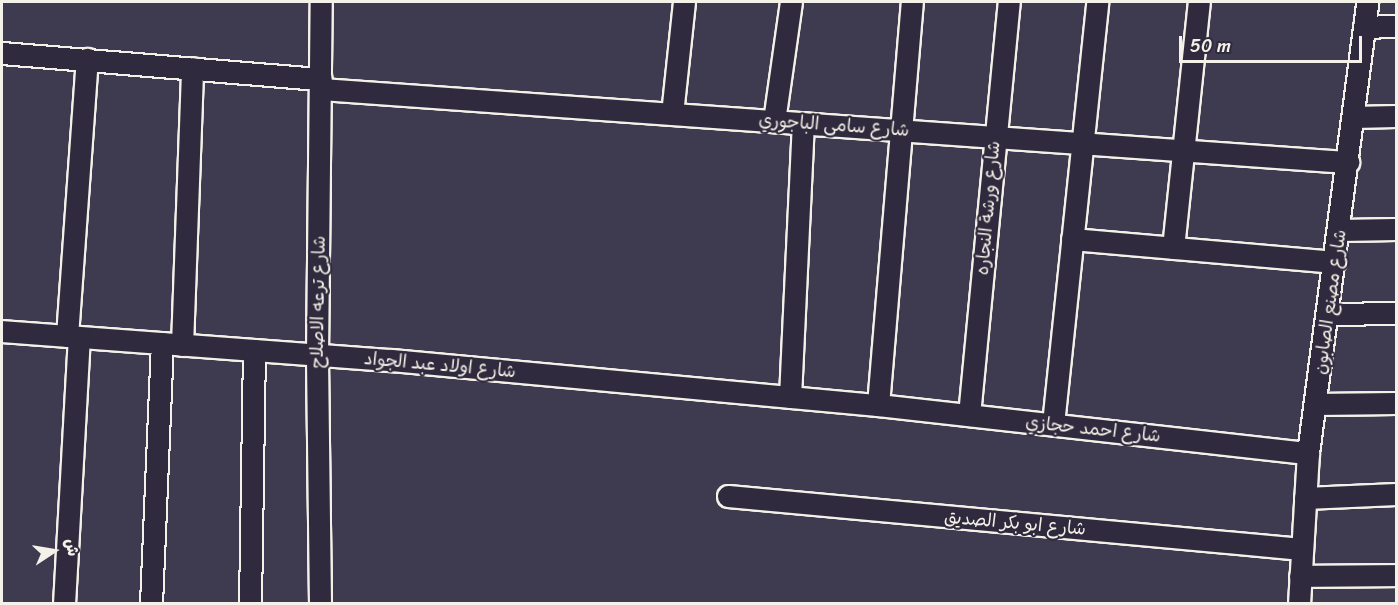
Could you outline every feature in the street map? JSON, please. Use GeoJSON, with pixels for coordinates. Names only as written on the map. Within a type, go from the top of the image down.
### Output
{"type":"FeatureCollection","features":[{"type":"Feature","properties":{"kind":"street","name":"شارع ترعه الاصلاح"},"geometry":{"type":"LineString","coordinates":[[320,603],[317,355],[321,2]]}},
{"type":"Feature","properties":{"kind":"street"},"geometry":{"type":"LineString","coordinates":[[672,114],[684,2]]}},
{"type":"Feature","properties":{"kind":"street"},"geometry":{"type":"LineString","coordinates":[[774,121],[791,2]]}},
{"type":"Feature","properties":{"kind":"street"},"geometry":{"type":"LineString","coordinates":[[878,405],[912,2]]}},
{"type":"Feature","properties":{"kind":"street","name":"شارع ورشة النجاره"},"geometry":{"type":"LineString","coordinates":[[969,415],[1009,2]]}},
{"type":"Feature","properties":{"kind":"street"},"geometry":{"type":"LineString","coordinates":[[1053,424],[1097,2]]}},
{"type":"Feature","properties":{"kind":"street"},"geometry":{"type":"LineString","coordinates":[[1173,248],[1199,2]]}},
{"type":"Feature","properties":{"kind":"street","name":"شارع مصنع الصابون"},"geometry":{"type":"LineString","coordinates":[[1299,603],[1308,453],[1340,230],[1367,2]]}},
{"type":"Feature","properties":{"kind":"street"},"geometry":{"type":"LineString","coordinates":[[1364,27],[1396,26]]}},
{"type":"Feature","properties":{"kind":"street","name":"شارع سامى الباجوري"},"geometry":{"type":"LineString","coordinates":[[2,53],[192,68],[321,84],[672,114],[1348,162]]}},
{"type":"Feature","properties":{"kind":"street"},"geometry":{"type":"LineString","coordinates":[[64,603],[73,336],[87,59]]}},
{"type":"Feature","properties":{"kind":"street"},"geometry":{"type":"LineString","coordinates":[[151,603],[192,68]]}},
{"type":"Feature","properties":{"kind":"street"},"geometry":{"type":"LineString","coordinates":[[1353,117],[1396,116]]}},
{"type":"Feature","properties":{"kind":"street"},"geometry":{"type":"LineString","coordinates":[[790,397],[803,123]]}},
{"type":"Feature","properties":{"kind":"street"},"geometry":{"type":"LineString","coordinates":[[1340,230],[1396,229]]}},
{"type":"Feature","properties":{"kind":"street"},"geometry":{"type":"LineString","coordinates":[[1072,239],[1335,262]]}},
{"type":"Feature","properties":{"kind":"street"},"geometry":{"type":"LineString","coordinates":[[1328,314],[1396,313]]}},
{"type":"Feature","properties":{"kind":"street","name":"شارع اولاد عبد الجواد"},"geometry":{"type":"LineString","coordinates":[[2,331],[317,355],[878,405]]}},
{"type":"Feature","properties":{"kind":"street"},"geometry":{"type":"LineString","coordinates":[[250,603],[254,350]]}},
{"type":"Feature","properties":{"kind":"street"},"geometry":{"type":"LineString","coordinates":[[1316,404],[1396,403]]}},
{"type":"Feature","properties":{"kind":"street","name":"شارع احمد حجازي"},"geometry":{"type":"LineString","coordinates":[[878,405],[1308,453]]}},
{"type":"Feature","properties":{"kind":"street"},"geometry":{"type":"LineString","coordinates":[[1305,498],[1396,494]]}},
{"type":"Feature","properties":{"kind":"street","name":"شارع ابو بكر الصديق"},"geometry":{"type":"LineString","coordinates":[[728,496],[1302,549]]}},
{"type":"Feature","properties":{"kind":"street"},"geometry":{"type":"LineString","coordinates":[[1300,576],[1396,575]]}}]}
